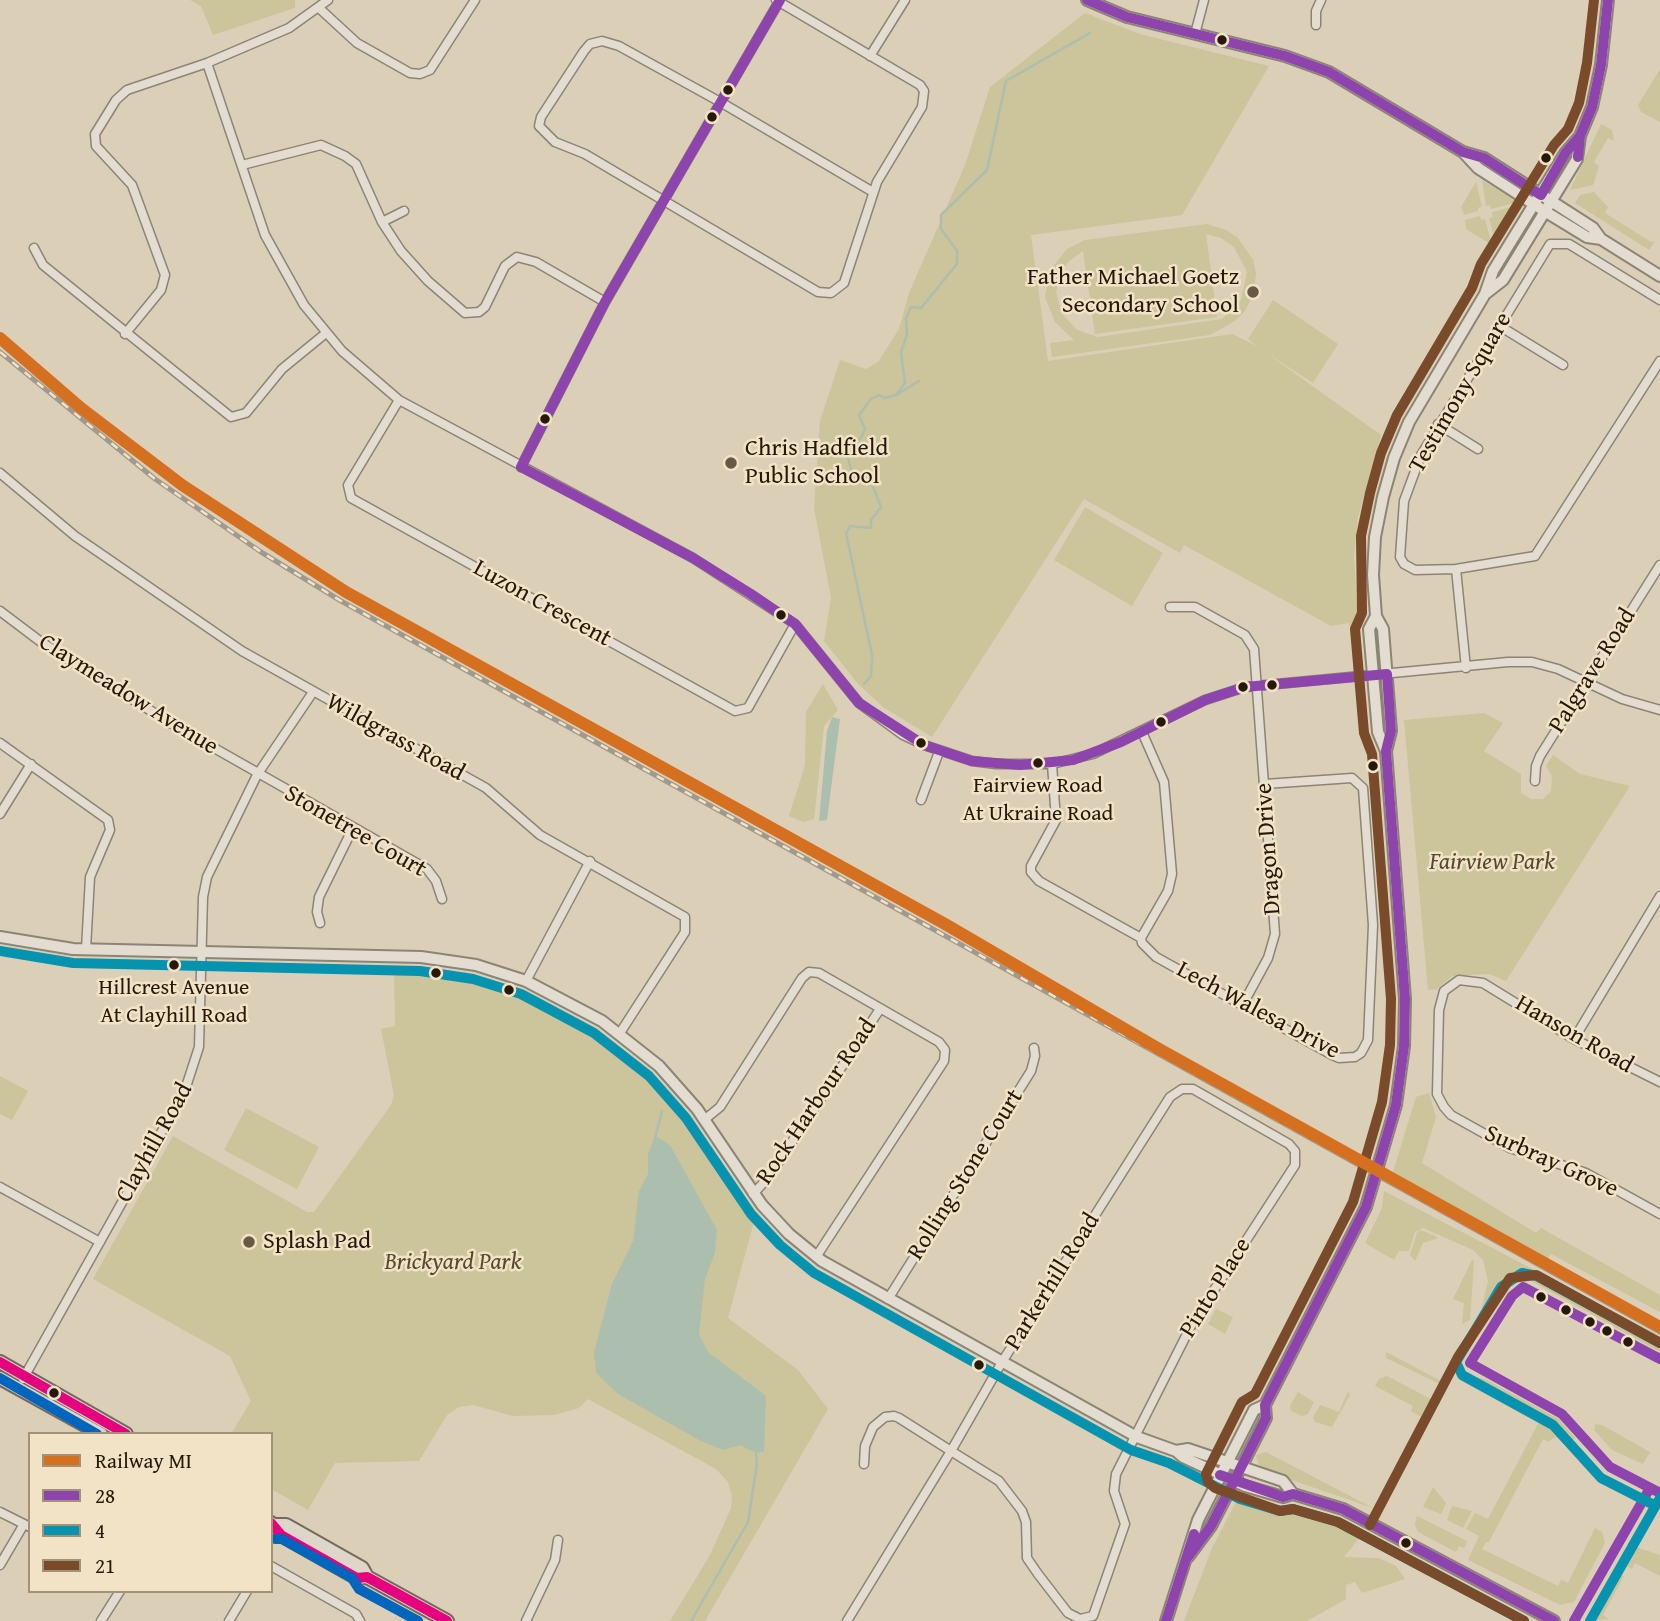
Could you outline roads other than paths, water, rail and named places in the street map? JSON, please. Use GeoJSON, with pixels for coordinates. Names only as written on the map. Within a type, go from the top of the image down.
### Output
{"type":"FeatureCollection","features":[{"type":"Feature","properties":{"kind":"main road"},"geometry":{"type":"LineString","coordinates":[[0,1362],[123,1432]]}},
{"type":"Feature","properties":{"kind":"main road"},"geometry":{"type":"LineString","coordinates":[[0,1378],[97,1432]]}},
{"type":"Feature","properties":{"kind":"main road"},"geometry":{"type":"LineString","coordinates":[[273,1524],[281,1535],[291,1541],[357,1577],[367,1577],[447,1621]]}},
{"type":"Feature","properties":{"kind":"street"},"geometry":{"type":"LineString","coordinates":[[125,334],[161,290],[165,275],[132,185],[96,146],[95,134],[116,100],[127,90],[207,63],[289,28],[328,0]]}},
{"type":"Feature","properties":{"kind":"street"},"geometry":{"type":"LineString","coordinates":[[319,8],[357,43],[410,73],[421,74],[430,70],[475,0]]}},
{"type":"Feature","properties":{"kind":"street"},"geometry":{"type":"LineString","coordinates":[[870,56],[905,0]]}},
{"type":"Feature","properties":{"kind":"street"},"geometry":{"type":"LineString","coordinates":[[1087,0],[1127,17],[1285,56],[1329,72],[1463,152],[1484,158],[1587,237],[1601,239],[1660,276]]}},
{"type":"Feature","properties":{"kind":"street"},"geometry":{"type":"LineString","coordinates":[[1195,34],[1204,0]]}},
{"type":"Feature","properties":{"kind":"street"},"geometry":{"type":"LineString","coordinates":[[1315,25],[1316,11],[1321,0]]}},
{"type":"Feature","properties":{"kind":"street"},"geometry":{"type":"LineString","coordinates":[[1485,294],[1503,280],[1577,159],[1580,136],[1592,107],[1601,65],[1608,0]]}},
{"type":"Feature","properties":{"kind":"street"},"geometry":{"type":"LineString","coordinates":[[521,467],[605,302],[663,200],[722,103],[778,1],[920,85],[925,101],[873,192],[844,283],[831,293],[818,292],[663,200],[585,154],[555,142],[539,126],[541,117],[584,51],[597,40],[619,46],[722,103],[873,192]]}},
{"type":"Feature","properties":{"kind":"street"},"geometry":{"type":"LineString","coordinates":[[207,63],[265,235],[304,305],[326,333],[365,373],[399,400],[693,558],[796,624],[859,703],[903,735],[939,752],[996,764],[1052,764],[1093,754],[1205,700],[1258,685],[1532,662],[1587,682],[1622,699],[1660,710]]}},
{"type":"Feature","properties":{"kind":"street"},"geometry":{"type":"LineString","coordinates":[[1188,1557],[1211,1526],[1266,1418],[1265,1405],[1366,1207],[1396,1105],[1404,1046],[1405,999],[1387,751],[1391,731],[1387,674],[1383,629],[1376,616],[1373,575],[1375,537],[1394,458],[1409,422],[1485,294],[1493,271],[1566,152],[1580,136]]}},
{"type":"Feature","properties":{"kind":"street"},"geometry":{"type":"LineString","coordinates":[[242,165],[321,145],[355,164],[382,222],[401,251],[428,281],[465,313],[479,312],[485,307],[505,267],[517,257],[536,262],[605,302]]}},
{"type":"Feature","properties":{"kind":"street"},"geometry":{"type":"LineString","coordinates":[[382,222],[404,211]]}},
{"type":"Feature","properties":{"kind":"street","name":"Testimony Square"},"geometry":{"type":"LineString","coordinates":[[1660,300],[1569,244],[1554,242],[1498,325],[1421,455],[1404,501],[1400,557],[1408,568],[1456,569],[1535,556],[1660,361]]}},
{"type":"Feature","properties":{"kind":"street"},"geometry":{"type":"LineString","coordinates":[[34,248],[43,265],[228,415],[236,417],[251,408],[282,369],[326,333]]}},
{"type":"Feature","properties":{"kind":"street"},"geometry":{"type":"LineString","coordinates":[[1498,325],[1563,365]]}},
{"type":"Feature","properties":{"kind":"street","name":"Luzon Crescent"},"geometry":{"type":"LineString","coordinates":[[399,400],[348,485],[351,498],[735,711],[748,708],[796,624]]}},
{"type":"Feature","properties":{"kind":"street"},"geometry":{"type":"LineString","coordinates":[[1438,425],[1478,449]]}},
{"type":"Feature","properties":{"kind":"street","name":"Wildgrass Road"},"geometry":{"type":"LineString","coordinates":[[0,472],[101,554],[242,652],[486,788],[540,835],[681,914],[687,923],[685,932],[620,1033]]}},
{"type":"Feature","properties":{"kind":"street","name":"Palgrave Road"},"geometry":{"type":"LineString","coordinates":[[1535,781],[1535,766],[1540,756],[1660,565]]}},
{"type":"Feature","properties":{"kind":"street"},"geometry":{"type":"LineString","coordinates":[[1456,569],[1466,668]]}},
{"type":"Feature","properties":{"kind":"street","name":"Dragon Drive"},"geometry":{"type":"LineString","coordinates":[[1170,607],[1195,607],[1250,639],[1258,685],[1275,934],[1268,958],[1242,1004]]}},
{"type":"Feature","properties":{"kind":"street","name":"Claymeadow Avenue"},"geometry":{"type":"LineString","coordinates":[[0,611],[41,642],[257,775]]}},
{"type":"Feature","properties":{"kind":"street"},"geometry":{"type":"LineString","coordinates":[[1376,616],[1369,629],[1378,732],[1387,751]]}},
{"type":"Feature","properties":{"kind":"street","name":"Clayhill Road"},"geometry":{"type":"LineString","coordinates":[[18,1388],[186,1090],[194,1070],[201,1023],[203,897],[207,877],[257,775],[313,692]]}},
{"type":"Feature","properties":{"kind":"street"},"geometry":{"type":"LineString","coordinates":[[1141,938],[1168,891],[1172,874],[1164,782],[1142,732]]}},
{"type":"Feature","properties":{"kind":"street"},"geometry":{"type":"LineString","coordinates":[[0,743],[108,820],[110,830],[90,877],[86,949]]}},
{"type":"Feature","properties":{"kind":"street"},"geometry":{"type":"LineString","coordinates":[[921,800],[939,752]]}},
{"type":"Feature","properties":{"kind":"street"},"geometry":{"type":"LineString","coordinates":[[0,814],[31,764]]}},
{"type":"Feature","properties":{"kind":"street","name":"Lech Walesa Drive"},"geometry":{"type":"LineString","coordinates":[[1052,764],[1056,820],[1031,872],[1039,881],[1141,938],[1146,949],[1156,957],[1339,1058],[1355,1057],[1366,1047],[1373,904],[1363,788],[1352,778],[1265,785]]}},
{"type":"Feature","properties":{"kind":"street","name":"Stonetree Court"},"geometry":{"type":"LineString","coordinates":[[257,775],[427,869],[436,881],[442,899]]}},
{"type":"Feature","properties":{"kind":"street"},"geometry":{"type":"LineString","coordinates":[[320,923],[317,912],[319,897],[354,828]]}},
{"type":"Feature","properties":{"kind":"street"},"geometry":{"type":"LineString","coordinates":[[526,981],[590,861]]}},
{"type":"Feature","properties":{"kind":"street"},"geometry":{"type":"LineString","coordinates":[[1574,1039],[1660,895]]}},
{"type":"Feature","properties":{"kind":"street"},"geometry":{"type":"LineString","coordinates":[[0,937],[86,949],[429,957],[476,965],[526,981],[574,1004],[620,1033],[659,1066],[704,1120],[754,1194],[789,1234],[816,1257],[888,1300],[1138,1437],[1176,1451],[1183,1457],[1234,1480],[1283,1497],[1293,1494],[1343,1509],[1554,1621]]}},
{"type":"Feature","properties":{"kind":"street"},"geometry":{"type":"LineString","coordinates":[[704,1120],[720,1107],[804,976],[819,973],[936,1039],[945,1050],[944,1061],[816,1257]]}},
{"type":"Feature","properties":{"kind":"street","name":"Surbray Grove"},"geometry":{"type":"LineString","coordinates":[[1489,985],[1476,980],[1459,980],[1444,991],[1439,1010],[1437,1094],[1440,1103],[1451,1115],[1510,1148],[1586,1173],[1660,1214]]}},
{"type":"Feature","properties":{"kind":"street","name":"Hanson Road"},"geometry":{"type":"LineString","coordinates":[[1489,985],[1574,1039],[1660,1082]]}},
{"type":"Feature","properties":{"kind":"street","name":"Rock Harbour Road"},"geometry":{"type":"LineString","coordinates":[[754,1194],[768,1178],[880,1009]]}},
{"type":"Feature","properties":{"kind":"street","name":"Rolling Stone Court"},"geometry":{"type":"LineString","coordinates":[[888,1300],[1031,1071],[1035,1060],[1034,1048]]}},
{"type":"Feature","properties":{"kind":"street","name":"Parkerhill Road"},"geometry":{"type":"LineString","coordinates":[[847,1621],[1002,1362],[1170,1097],[1182,1089],[1193,1088],[1289,1144]]}},
{"type":"Feature","properties":{"kind":"street","name":"Pinto Place"},"geometry":{"type":"LineString","coordinates":[[951,1451],[999,1482],[1009,1492],[1026,1522],[1027,1558],[1068,1613],[1088,1619],[1093,1616],[1125,1524],[1114,1482],[1192,1324],[1295,1165],[1297,1158],[1289,1144]]}},
{"type":"Feature","properties":{"kind":"street"},"geometry":{"type":"LineString","coordinates":[[0,1187],[100,1241]]}},
{"type":"Feature","properties":{"kind":"street"},"geometry":{"type":"LineString","coordinates":[[1166,1621],[1198,1520],[1254,1410],[1265,1405]]}},
{"type":"Feature","properties":{"kind":"street"},"geometry":{"type":"LineString","coordinates":[[864,1464],[864,1446],[873,1427],[889,1416],[900,1418],[951,1451]]}},
{"type":"Feature","properties":{"kind":"street"},"geometry":{"type":"LineString","coordinates":[[1176,1451],[1188,1449],[1283,1482],[1293,1494]]}},
{"type":"Feature","properties":{"kind":"street"},"geometry":{"type":"LineString","coordinates":[[0,1511],[27,1526],[0,1565]]}},
{"type":"Feature","properties":{"kind":"street"},"geometry":{"type":"LineString","coordinates":[[526,1621],[555,1560],[558,1540]]}},
{"type":"Feature","properties":{"kind":"street"},"geometry":{"type":"LineString","coordinates":[[273,1567],[356,1615],[360,1621]]}},
{"type":"Feature","properties":{"kind":"street"},"geometry":{"type":"LineString","coordinates":[[101,1621],[119,1593]]}},
{"type":"Feature","properties":{"kind":"street"},"geometry":{"type":"LineString","coordinates":[[229,1621],[246,1593]]}},
{"type":"Feature","properties":{"kind":"waterway"},"geometry":{"type":"LineString","coordinates":[[864,684],[871,676],[872,655],[846,533],[850,526],[871,528],[871,520],[881,507],[869,477],[853,477],[845,446],[850,439],[855,441],[861,438],[865,429],[859,415],[871,399],[879,395],[885,398],[896,395],[905,383],[901,352],[907,335],[906,319],[911,307],[921,308],[957,264],[957,251],[941,229],[941,215],[987,170],[1006,81],[1090,33]]}},
{"type":"Feature","properties":{"kind":"waterway"},"geometry":{"type":"LineString","coordinates":[[898,394],[919,381]]}},
{"type":"Feature","properties":{"kind":"waterway"},"geometry":{"type":"LineString","coordinates":[[655,1138],[662,1111]]}},
{"type":"Feature","properties":{"kind":"waterway"},"geometry":{"type":"LineString","coordinates":[[691,1621],[748,1522],[757,1464],[756,1452]]}},
{"type":"Feature","properties":{"kind":"railway"},"geometry":{"type":"LineString","coordinates":[[0,352],[155,479],[261,552],[341,601],[1660,1332]]}},
{"type":"Feature","properties":{"kind":"rail line","name":"MI"},"geometry":{"type":"LineString","coordinates":[[0,338],[81,408],[182,485],[346,592],[945,924],[1159,1049],[1660,1327]]}},
{"type":"Feature","properties":{"kind":"place","name":"Father Michael Goetz Secondary School"},"geometry":{"type":"Point","coordinates":[1253,292]}},
{"type":"Feature","properties":{"kind":"place","name":"Chris Hadfield Public School"},"geometry":{"type":"Point","coordinates":[731,463]}},
{"type":"Feature","properties":{"kind":"place","name":"Fairview Road At Ukraine Road"},"geometry":{"type":"Point","coordinates":[1038,763]}},
{"type":"Feature","properties":{"kind":"place","name":"Hillcrest Avenue At Clayhill Road"},"geometry":{"type":"Point","coordinates":[174,965]}},
{"type":"Feature","properties":{"kind":"place","name":"Splash Pad"},"geometry":{"type":"Point","coordinates":[249,1242]}},
{"type":"Feature","properties":{"kind":"park label","name":"Fairview Park"},"geometry":{"type":"Point","coordinates":[1492,863]}},
{"type":"Feature","properties":{"kind":"park label","name":"Brickyard Park"},"geometry":{"type":"Point","coordinates":[453,1263]}}]}
